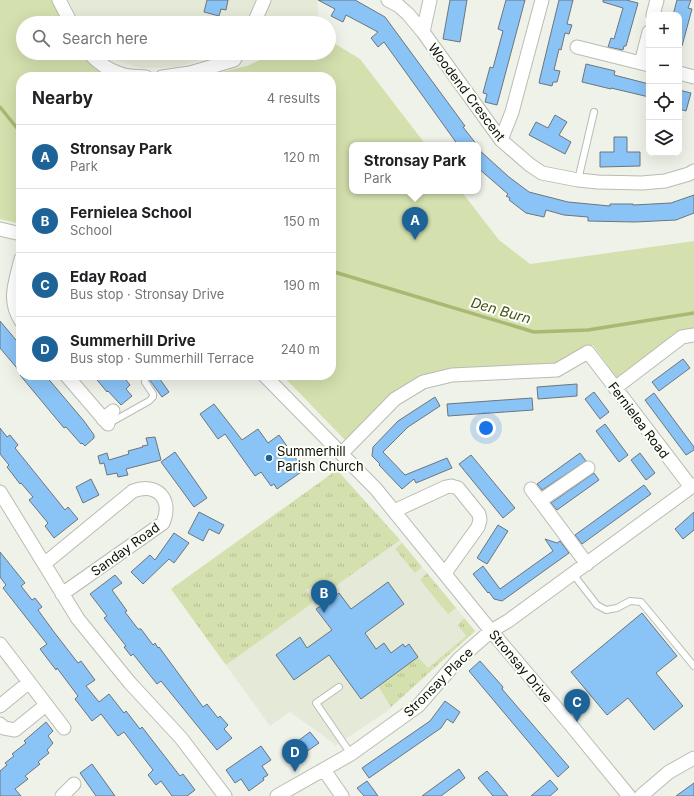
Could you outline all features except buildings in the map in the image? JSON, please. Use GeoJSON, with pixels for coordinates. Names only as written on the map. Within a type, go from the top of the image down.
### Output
{"type":"FeatureCollection","features":[{"type":"Feature","properties":{"kind":"street"},"geometry":{"type":"LineString","coordinates":[[59,0],[67,16]]}},
{"type":"Feature","properties":{"kind":"street"},"geometry":{"type":"LineString","coordinates":[[257,16],[264,0]]}},
{"type":"Feature","properties":{"kind":"street","name":"Woodend Crescent"},"geometry":{"type":"LineString","coordinates":[[388,0],[399,6],[423,32],[501,140],[530,165],[542,173],[578,180],[642,183],[665,181],[689,174],[694,171]]}},
{"type":"Feature","properties":{"kind":"street"},"geometry":{"type":"LineString","coordinates":[[423,32],[430,0]]}},
{"type":"Feature","properties":{"kind":"street"},"geometry":{"type":"LineString","coordinates":[[501,140],[512,112],[542,0]]}},
{"type":"Feature","properties":{"kind":"street"},"geometry":{"type":"LineString","coordinates":[[654,12],[657,0]]}},
{"type":"Feature","properties":{"kind":"street"},"geometry":{"type":"LineString","coordinates":[[586,46],[645,64],[647,48]]}},
{"type":"Feature","properties":{"kind":"street"},"geometry":{"type":"LineString","coordinates":[[96,60],[117,72]]}},
{"type":"Feature","properties":{"kind":"street"},"geometry":{"type":"LineString","coordinates":[[193,72],[234,60]]}},
{"type":"Feature","properties":{"kind":"street"},"geometry":{"type":"LineString","coordinates":[[682,73],[694,75]]}},
{"type":"Feature","properties":{"kind":"street"},"geometry":{"type":"LineString","coordinates":[[0,229],[16,233]]}},
{"type":"Feature","properties":{"kind":"street"},"geometry":{"type":"LineString","coordinates":[[16,280],[12,296],[16,310]]}},
{"type":"Feature","properties":{"kind":"street"},"geometry":{"type":"LineString","coordinates":[[615,388],[682,337],[694,334]]}},
{"type":"Feature","properties":{"kind":"street","name":"Fernielea Road"},"geometry":{"type":"LineString","coordinates":[[342,453],[395,399],[423,382],[452,375],[557,370],[588,352],[692,486]]}},
{"type":"Feature","properties":{"kind":"street"},"geometry":{"type":"LineString","coordinates":[[71,380],[108,418]]}},
{"type":"Feature","properties":{"kind":"street","name":"Stronsay Drive"},"geometry":{"type":"LineString","coordinates":[[269,380],[376,489],[491,631],[575,729],[629,796]]}},
{"type":"Feature","properties":{"kind":"street"},"geometry":{"type":"LineString","coordinates":[[540,501],[588,468]]}},
{"type":"Feature","properties":{"kind":"street"},"geometry":{"type":"LineString","coordinates":[[394,511],[446,487],[451,486],[458,488],[479,514],[480,520],[478,526],[445,573]]}},
{"type":"Feature","properties":{"kind":"street","name":"Stronsay Place"},"geometry":{"type":"LineString","coordinates":[[277,796],[351,754],[418,706],[459,659],[491,631],[508,621],[692,486]]}},
{"type":"Feature","properties":{"kind":"street","name":"Sanday Road"},"geometry":{"type":"LineString","coordinates":[[44,564],[133,491],[141,488],[150,488],[162,496],[166,506],[166,515],[162,523],[62,594]]}},
{"type":"Feature","properties":{"kind":"street"},"geometry":{"type":"LineString","coordinates":[[531,489],[587,564]]}},
{"type":"Feature","properties":{"kind":"street"},"geometry":{"type":"LineString","coordinates":[[0,492],[78,619],[114,664],[180,738],[225,796]]}},
{"type":"Feature","properties":{"kind":"street"},"geometry":{"type":"LineString","coordinates":[[0,644],[64,728]]}},
{"type":"Feature","properties":{"kind":"street"},"geometry":{"type":"LineString","coordinates":[[0,706],[28,682]]}},
{"type":"Feature","properties":{"kind":"street"},"geometry":{"type":"LineString","coordinates":[[0,724],[4,728],[15,730],[46,705]]}},
{"type":"Feature","properties":{"kind":"street"},"geometry":{"type":"LineString","coordinates":[[641,796],[670,772],[694,758]]}},
{"type":"Feature","properties":{"kind":"street"},"geometry":{"type":"LineString","coordinates":[[324,770],[342,796]]}},
{"type":"Feature","properties":{"kind":"street"},"geometry":{"type":"LineString","coordinates":[[62,796],[74,784]]}},
{"type":"Feature","properties":{"kind":"lane"},"geometry":{"type":"LineString","coordinates":[[578,180],[594,112]]}},
{"type":"Feature","properties":{"kind":"lane"},"geometry":{"type":"LineString","coordinates":[[108,418],[149,401],[153,397],[153,394],[145,382]]}},
{"type":"Feature","properties":{"kind":"lane"},"geometry":{"type":"LineString","coordinates":[[573,574],[597,605],[606,610],[617,608],[630,601],[641,602],[694,666]]}},
{"type":"Feature","properties":{"kind":"lane"},"geometry":{"type":"LineString","coordinates":[[338,687],[316,703],[351,754]]}},
{"type":"Feature","properties":{"kind":"shaded area"},"geometry":{"type":"Polygon","coordinates":[[[68,0],[317,0],[319,16],[76,16],[68,0]]]}},
{"type":"Feature","properties":{"kind":"shaded area"},"geometry":{"type":"Polygon","coordinates":[[[117,60],[201,60],[177,67],[140,68],[117,60]]]}},
{"type":"Feature","properties":{"kind":"shaded area"},"geometry":{"type":"Polygon","coordinates":[[[337,470],[400,540],[475,631],[386,712],[335,746],[332,742],[290,712],[270,726],[171,589],[337,470]]]}},
{"type":"Feature","properties":{"kind":"green space"},"geometry":{"type":"Polygon","coordinates":[[[0,0],[54,0],[62,16],[16,16],[16,60],[93,60],[109,72],[16,72],[16,223],[0,219],[0,0]]]}},
{"type":"Feature","properties":{"kind":"green space"},"geometry":{"type":"Polygon","coordinates":[[[336,44],[360,59],[424,142],[349,142],[349,194],[463,194],[499,240],[530,264],[694,241],[694,332],[620,382],[593,345],[555,364],[442,373],[379,409],[345,440],[287,380],[336,380],[336,72],[222,72],[247,66],[259,60],[336,60],[336,44]]]}},
{"type":"Feature","properties":{"kind":"green space"},"geometry":{"type":"Polygon","coordinates":[[[337,470],[400,540],[334,587],[328,584],[324,579],[306,590],[313,600],[311,604],[226,665],[171,589],[337,470]]]}},
{"type":"Feature","properties":{"kind":"green space"},"geometry":{"type":"Polygon","coordinates":[[[402,543],[422,567],[415,573],[395,549],[402,543]]]}},
{"type":"Feature","properties":{"kind":"green space"},"geometry":{"type":"Polygon","coordinates":[[[427,573],[456,608],[448,614],[420,580],[427,573]]]}},
{"type":"Feature","properties":{"kind":"green space"},"geometry":{"type":"Polygon","coordinates":[[[464,618],[475,631],[391,707],[378,686],[418,657],[428,668],[466,636],[458,625],[464,618]]]}},
{"type":"Feature","properties":{"kind":"waterway","name":"Den Burn"},"geometry":{"type":"LineString","coordinates":[[0,107],[16,127]]}},
{"type":"Feature","properties":{"kind":"waterway","name":"Den Burn"},"geometry":{"type":"LineString","coordinates":[[336,273],[534,332],[588,330],[694,313]]}},
{"type":"Feature","properties":{"kind":"place","name":"Stronsay Park"},"geometry":{"type":"Point","coordinates":[415,240]}},
{"type":"Feature","properties":{"kind":"place","name":"Summerhill Parish Church"},"geometry":{"type":"Point","coordinates":[269,458]}},
{"type":"Feature","properties":{"kind":"place","name":"Fernielea School"},"geometry":{"type":"Point","coordinates":[324,613]}},
{"type":"Feature","properties":{"kind":"place","name":"Eday Road"},"geometry":{"type":"Point","coordinates":[577,722]}},
{"type":"Feature","properties":{"kind":"place","name":"Summerhill Drive"},"geometry":{"type":"Point","coordinates":[295,772]}}]}
